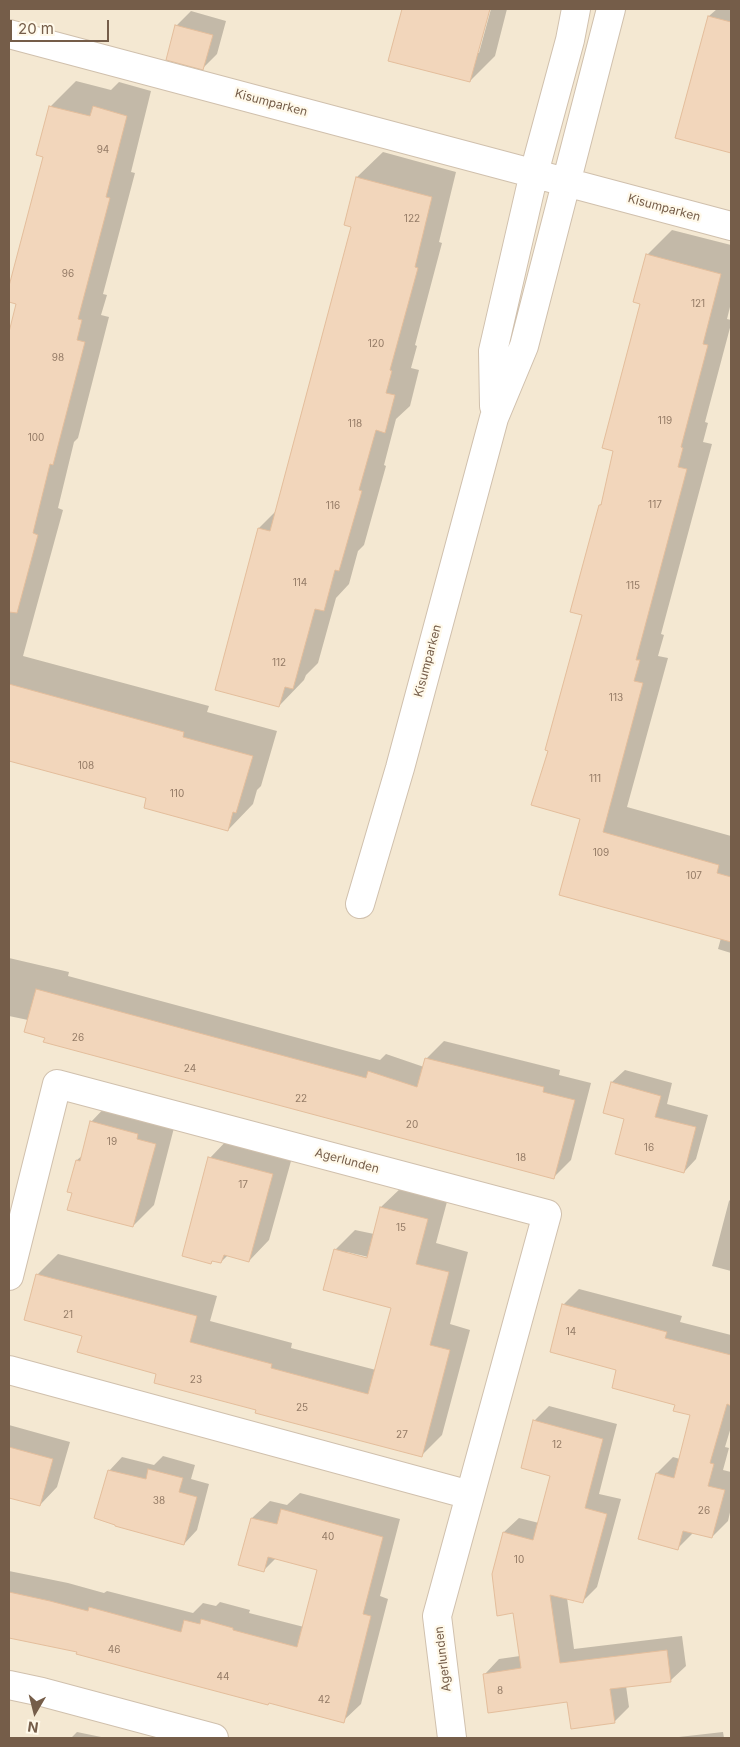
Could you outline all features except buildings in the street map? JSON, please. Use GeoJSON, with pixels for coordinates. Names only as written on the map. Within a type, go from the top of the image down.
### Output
{"type":"FeatureCollection","features":[{"type":"Feature","properties":{"kind":"street","name":"Kisumparken"},"geometry":{"type":"LineString","coordinates":[[494,418],[493,351],[534,173],[570,40],[576,9]]}},
{"type":"Feature","properties":{"kind":"street","name":"Kisumparken"},"geometry":{"type":"LineString","coordinates":[[360,904],[400,768],[494,418],[524,346],[568,182],[611,9]]}},
{"type":"Feature","properties":{"kind":"street","name":"Kisumparken"},"geometry":{"type":"LineString","coordinates":[[9,34],[731,226]]}},
{"type":"Feature","properties":{"kind":"street","name":"Agerlunden"},"geometry":{"type":"LineString","coordinates":[[9,1276],[57,1084],[547,1214],[437,1616],[452,1738]]}},
{"type":"Feature","properties":{"kind":"street"},"geometry":{"type":"LineString","coordinates":[[9,1370],[470,1495]]}},
{"type":"Feature","properties":{"kind":"street"},"geometry":{"type":"LineString","coordinates":[[9,1685],[214,1738]]}},
{"type":"Feature","properties":{"kind":"shaded area"},"geometry":{"type":"Polygon","coordinates":[[[9,9],[731,9],[731,1738],[9,1738],[9,9]]]}}]}
